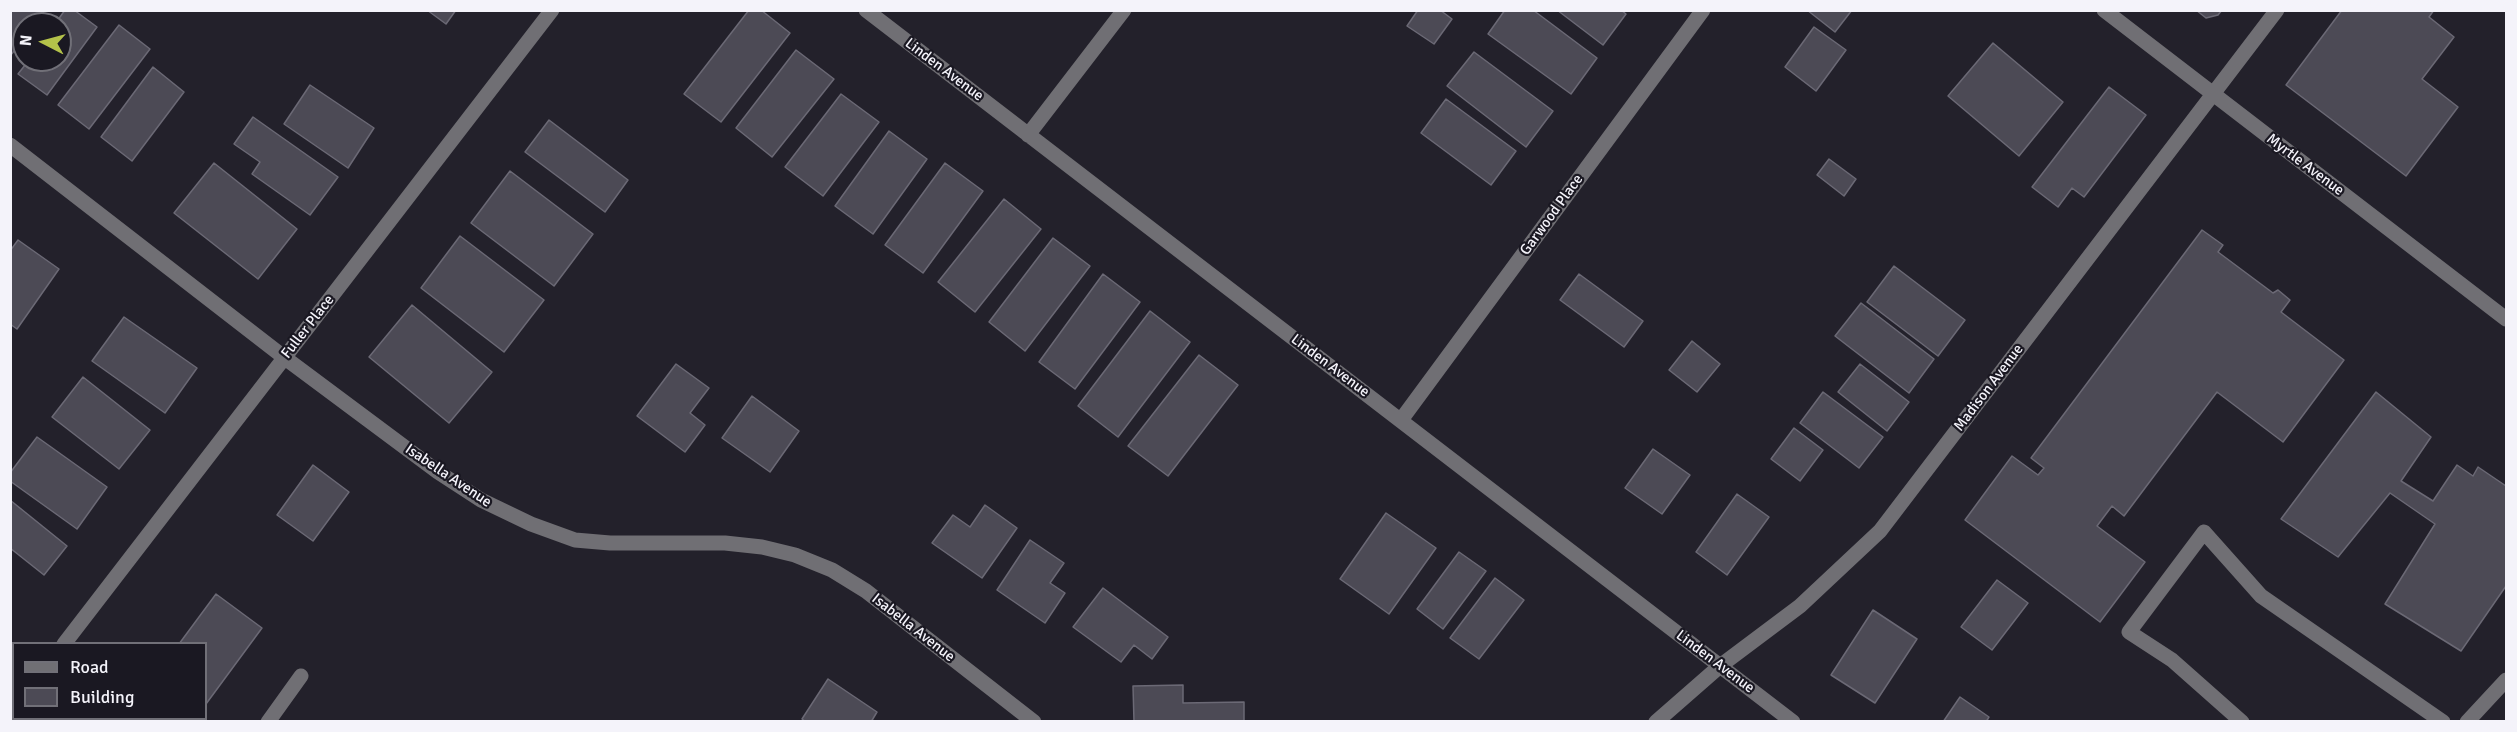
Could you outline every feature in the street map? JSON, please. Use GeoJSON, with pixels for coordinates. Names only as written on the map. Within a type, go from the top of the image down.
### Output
{"type":"FeatureCollection","features":[{"type":"Feature","properties":{"kind":"street","name":"Fuller Place"},"geometry":{"type":"LineString","coordinates":[[66,642],[552,10]]}},
{"type":"Feature","properties":{"kind":"street","name":"Linden Avenue"},"geometry":{"type":"LineString","coordinates":[[866,10],[1793,722]]}},
{"type":"Feature","properties":{"kind":"street"},"geometry":{"type":"LineString","coordinates":[[1028,135],[1124,10]]}},
{"type":"Feature","properties":{"kind":"street","name":"Garwood Place"},"geometry":{"type":"LineString","coordinates":[[1401,420],[1703,10]]}},
{"type":"Feature","properties":{"kind":"street","name":"Myrtle Avenue"},"geometry":{"type":"LineString","coordinates":[[2104,10],[2506,319]]}},
{"type":"Feature","properties":{"kind":"street","name":"Madison Avenue"},"geometry":{"type":"LineString","coordinates":[[1656,722],[1720,666],[1800,606],[1880,531],[2277,10]]}},
{"type":"Feature","properties":{"kind":"street","name":"Isabella Avenue"},"geometry":{"type":"LineString","coordinates":[[10,145],[285,358],[438,472],[481,500],[531,524],[575,540],[610,543],[724,543],[762,547],[795,555],[832,570],[866,591],[1034,722]]}},
{"type":"Feature","properties":{"kind":"street"},"geometry":{"type":"LineString","coordinates":[[2242,722],[2172,660],[2128,632],[2204,532],[2261,596],[2443,722]]}},
{"type":"Feature","properties":{"kind":"street"},"geometry":{"type":"LineString","coordinates":[[268,722],[301,676]]}},
{"type":"Feature","properties":{"kind":"street"},"geometry":{"type":"LineString","coordinates":[[2467,722],[2506,680]]}},
{"type":"Feature","properties":{"kind":"building"},"geometry":{"type":"Polygon","coordinates":[[[10,10],[45,10],[44,12],[12,12],[12,54],[10,56],[10,10]]]}},
{"type":"Feature","properties":{"kind":"building"},"geometry":{"type":"Polygon","coordinates":[[[74,10],[97,27],[72,61],[72,12],[64,12],[74,10]]]}},
{"type":"Feature","properties":{"kind":"building"},"geometry":{"type":"Polygon","coordinates":[[[427,10],[456,10],[446,24],[427,10]]]}},
{"type":"Feature","properties":{"kind":"building"},"geometry":{"type":"Polygon","coordinates":[[[749,10],[761,10],[790,33],[721,122],[684,94],[749,10]]]}},
{"type":"Feature","properties":{"kind":"building"},"geometry":{"type":"Polygon","coordinates":[[[1418,10],[1440,10],[1452,19],[1434,44],[1407,26],[1418,10]]]}},
{"type":"Feature","properties":{"kind":"building"},"geometry":{"type":"Polygon","coordinates":[[[1505,10],[1533,10],[1597,58],[1571,94],[1488,34],[1505,10]]]}},
{"type":"Feature","properties":{"kind":"building"},"geometry":{"type":"Polygon","coordinates":[[[1557,10],[1621,10],[1626,14],[1603,45],[1557,10]]]}},
{"type":"Feature","properties":{"kind":"building"},"geometry":{"type":"Polygon","coordinates":[[[1807,10],[1852,10],[1835,32],[1807,10]]]}},
{"type":"Feature","properties":{"kind":"building"},"geometry":{"type":"Polygon","coordinates":[[[2196,10],[2222,10],[2218,15],[2206,18],[2196,10]]]}},
{"type":"Feature","properties":{"kind":"building"},"geometry":{"type":"Polygon","coordinates":[[[2342,10],[2434,10],[2429,17],[2454,37],[2422,79],[2458,107],[2406,176],[2286,85],[2342,10]]]}},
{"type":"Feature","properties":{"kind":"building"},"geometry":{"type":"Polygon","coordinates":[[[119,25],[150,49],[89,129],[58,105],[119,25]]]}},
{"type":"Feature","properties":{"kind":"building"},"geometry":{"type":"Polygon","coordinates":[[[1814,27],[1846,50],[1816,91],[1785,67],[1814,27]]]}},
{"type":"Feature","properties":{"kind":"building"},"geometry":{"type":"Polygon","coordinates":[[[1993,43],[2063,102],[2019,156],[1948,96],[1993,43]]]}},
{"type":"Feature","properties":{"kind":"building"},"geometry":{"type":"Polygon","coordinates":[[[796,50],[834,79],[772,157],[736,128],[796,50]]]}},
{"type":"Feature","properties":{"kind":"building"},"geometry":{"type":"Polygon","coordinates":[[[1474,52],[1553,111],[1526,147],[1447,86],[1474,52]]]}},
{"type":"Feature","properties":{"kind":"building"},"geometry":{"type":"Polygon","coordinates":[[[153,67],[184,92],[132,161],[101,137],[153,67]]]}},
{"type":"Feature","properties":{"kind":"building"},"geometry":{"type":"Polygon","coordinates":[[[20,72],[64,72],[47,95],[18,74],[20,72]]]}},
{"type":"Feature","properties":{"kind":"building"},"geometry":{"type":"Polygon","coordinates":[[[310,85],[374,128],[348,168],[284,124],[310,85]]]}},
{"type":"Feature","properties":{"kind":"building"},"geometry":{"type":"Polygon","coordinates":[[[2109,87],[2146,115],[2084,197],[2072,188],[2058,207],[2032,187],[2109,87]]]}},
{"type":"Feature","properties":{"kind":"building"},"geometry":{"type":"Polygon","coordinates":[[[841,94],[879,122],[823,196],[785,167],[841,94]]]}},
{"type":"Feature","properties":{"kind":"building"},"geometry":{"type":"Polygon","coordinates":[[[1446,99],[1516,151],[1491,185],[1421,133],[1446,99]]]}},
{"type":"Feature","properties":{"kind":"building"},"geometry":{"type":"Polygon","coordinates":[[[253,117],[338,177],[310,215],[252,174],[260,162],[234,144],[253,117]]]}},
{"type":"Feature","properties":{"kind":"building"},"geometry":{"type":"Polygon","coordinates":[[[549,120],[628,180],[605,212],[525,152],[549,120]]]}},
{"type":"Feature","properties":{"kind":"building"},"geometry":{"type":"Polygon","coordinates":[[[889,131],[927,159],[873,234],[835,206],[889,131]]]}},
{"type":"Feature","properties":{"kind":"building"},"geometry":{"type":"Polygon","coordinates":[[[1829,159],[1856,179],[1844,196],[1817,175],[1829,159]]]}},
{"type":"Feature","properties":{"kind":"building"},"geometry":{"type":"Polygon","coordinates":[[[214,163],[297,229],[258,279],[174,213],[214,163]]]}},
{"type":"Feature","properties":{"kind":"building"},"geometry":{"type":"Polygon","coordinates":[[[945,163],[983,191],[923,273],[885,245],[945,163]]]}},
{"type":"Feature","properties":{"kind":"building"},"geometry":{"type":"Polygon","coordinates":[[[510,171],[593,234],[554,286],[471,223],[510,171]]]}},
{"type":"Feature","properties":{"kind":"building"},"geometry":{"type":"Polygon","coordinates":[[[1004,199],[1041,229],[975,312],[938,282],[1004,199]]]}},
{"type":"Feature","properties":{"kind":"building"},"geometry":{"type":"Polygon","coordinates":[[[2202,230],[2223,245],[2218,252],[2273,293],[2278,290],[2290,300],[2281,312],[2344,360],[2283,442],[2217,392],[2124,516],[2112,506],[2097,526],[2145,562],[2100,622],[1965,520],[2012,456],[2038,475],[2044,468],[2031,458],[2202,230]]]}},
{"type":"Feature","properties":{"kind":"building"},"geometry":{"type":"Polygon","coordinates":[[[460,236],[544,300],[504,352],[421,288],[460,236]]]}},
{"type":"Feature","properties":{"kind":"building"},"geometry":{"type":"Polygon","coordinates":[[[1053,238],[1090,266],[1025,351],[989,322],[1053,238]]]}},
{"type":"Feature","properties":{"kind":"building"},"geometry":{"type":"Polygon","coordinates":[[[18,240],[59,269],[17,329],[10,324],[10,251],[18,240]]]}},
{"type":"Feature","properties":{"kind":"building"},"geometry":{"type":"Polygon","coordinates":[[[1894,266],[1965,320],[1938,356],[1867,302],[1894,266]]]}},
{"type":"Feature","properties":{"kind":"building"},"geometry":{"type":"Polygon","coordinates":[[[1103,274],[1140,302],[1075,389],[1039,362],[1103,274]]]}},
{"type":"Feature","properties":{"kind":"building"},"geometry":{"type":"Polygon","coordinates":[[[1579,274],[1643,321],[1624,347],[1560,300],[1579,274]]]}},
{"type":"Feature","properties":{"kind":"building"},"geometry":{"type":"Polygon","coordinates":[[[1861,303],[1934,359],[1909,393],[1835,336],[1861,303]]]}},
{"type":"Feature","properties":{"kind":"building"},"geometry":{"type":"Polygon","coordinates":[[[412,305],[492,372],[449,423],[369,357],[412,305]]]}},
{"type":"Feature","properties":{"kind":"building"},"geometry":{"type":"Polygon","coordinates":[[[1150,311],[1190,342],[1118,437],[1078,406],[1150,311]]]}},
{"type":"Feature","properties":{"kind":"building"},"geometry":{"type":"Polygon","coordinates":[[[124,317],[197,368],[165,413],[92,361],[124,317]]]}},
{"type":"Feature","properties":{"kind":"building"},"geometry":{"type":"Polygon","coordinates":[[[1692,341],[1720,364],[1697,392],[1669,370],[1692,341]]]}},
{"type":"Feature","properties":{"kind":"building"},"geometry":{"type":"Polygon","coordinates":[[[1199,355],[1238,385],[1168,476],[1128,446],[1199,355]]]}},
{"type":"Feature","properties":{"kind":"building"},"geometry":{"type":"Polygon","coordinates":[[[676,364],[709,388],[690,413],[705,425],[685,452],[637,416],[676,364]]]}},
{"type":"Feature","properties":{"kind":"building"},"geometry":{"type":"Polygon","coordinates":[[[1860,364],[1909,402],[1887,431],[1838,392],[1860,364]]]}},
{"type":"Feature","properties":{"kind":"building"},"geometry":{"type":"Polygon","coordinates":[[[83,377],[150,430],[119,469],[52,417],[83,377]]]}},
{"type":"Feature","properties":{"kind":"building"},"geometry":{"type":"Polygon","coordinates":[[[1823,392],[1883,437],[1859,468],[1800,423],[1823,392]]]}},
{"type":"Feature","properties":{"kind":"building"},"geometry":{"type":"Polygon","coordinates":[[[2376,392],[2431,437],[2401,481],[2433,501],[2457,465],[2473,476],[2478,467],[2506,486],[2506,586],[2461,651],[2385,604],[2435,524],[2390,493],[2338,557],[2281,519],[2376,392]]]}},
{"type":"Feature","properties":{"kind":"building"},"geometry":{"type":"Polygon","coordinates":[[[752,396],[799,431],[770,472],[722,438],[752,396]]]}},
{"type":"Feature","properties":{"kind":"building"},"geometry":{"type":"Polygon","coordinates":[[[1794,428],[1823,450],[1800,481],[1771,459],[1794,428]]]}},
{"type":"Feature","properties":{"kind":"building"},"geometry":{"type":"Polygon","coordinates":[[[37,437],[107,487],[77,529],[10,481],[10,473],[37,437]]]}},
{"type":"Feature","properties":{"kind":"building"},"geometry":{"type":"Polygon","coordinates":[[[1653,449],[1690,475],[1662,514],[1625,488],[1653,449]]]}},
{"type":"Feature","properties":{"kind":"building"},"geometry":{"type":"Polygon","coordinates":[[[313,465],[349,492],[313,541],[277,515],[313,465]]]}},
{"type":"Feature","properties":{"kind":"building"},"geometry":{"type":"Polygon","coordinates":[[[1737,494],[1769,517],[1727,575],[1696,552],[1737,494]]]}},
{"type":"Feature","properties":{"kind":"building"},"geometry":{"type":"Polygon","coordinates":[[[10,500],[67,546],[44,575],[10,548],[10,500]]]}},
{"type":"Feature","properties":{"kind":"building"},"geometry":{"type":"Polygon","coordinates":[[[985,505],[1017,528],[982,578],[932,543],[953,515],[970,527],[985,505]]]}},
{"type":"Feature","properties":{"kind":"building"},"geometry":{"type":"Polygon","coordinates":[[[1386,513],[1436,548],[1389,614],[1340,579],[1386,513]]]}},
{"type":"Feature","properties":{"kind":"building"},"geometry":{"type":"Polygon","coordinates":[[[1030,540],[1064,563],[1050,583],[1065,593],[1045,623],[997,590],[1030,540]]]}},
{"type":"Feature","properties":{"kind":"building"},"geometry":{"type":"Polygon","coordinates":[[[1459,552],[1486,571],[1443,629],[1417,609],[1459,552]]]}},
{"type":"Feature","properties":{"kind":"building"},"geometry":{"type":"Polygon","coordinates":[[[1495,578],[1524,600],[1479,659],[1450,638],[1495,578]]]}},
{"type":"Feature","properties":{"kind":"building"},"geometry":{"type":"Polygon","coordinates":[[[1997,580],[2028,603],[1992,650],[1961,627],[1997,580]]]}},
{"type":"Feature","properties":{"kind":"building"},"geometry":{"type":"Polygon","coordinates":[[[1103,588],[1168,637],[1152,659],[1134,645],[1121,662],[1073,627],[1103,588]]]}},
{"type":"Feature","properties":{"kind":"building"},"geometry":{"type":"Polygon","coordinates":[[[216,594],[262,628],[207,703],[207,642],[180,642],[216,594]]]}},
{"type":"Feature","properties":{"kind":"building"},"geometry":{"type":"Polygon","coordinates":[[[1873,610],[1917,639],[1875,703],[1831,675],[1873,610]]]}},
{"type":"Feature","properties":{"kind":"building"},"geometry":{"type":"Polygon","coordinates":[[[828,679],[877,712],[871,722],[806,722],[802,719],[828,679]]]}},
{"type":"Feature","properties":{"kind":"building"},"geometry":{"type":"Polygon","coordinates":[[[1183,685],[1183,703],[1244,702],[1244,722],[1134,722],[1133,686],[1183,685]]]}},
{"type":"Feature","properties":{"kind":"building"},"geometry":{"type":"Polygon","coordinates":[[[1960,697],[1989,717],[1986,722],[1943,722],[1960,697]]]}},
{"type":"Feature","properties":{"kind":"building"},"geometry":{"type":"Polygon","coordinates":[[[122,720],[194,720],[193,722],[121,722],[122,720]]]}}]}
